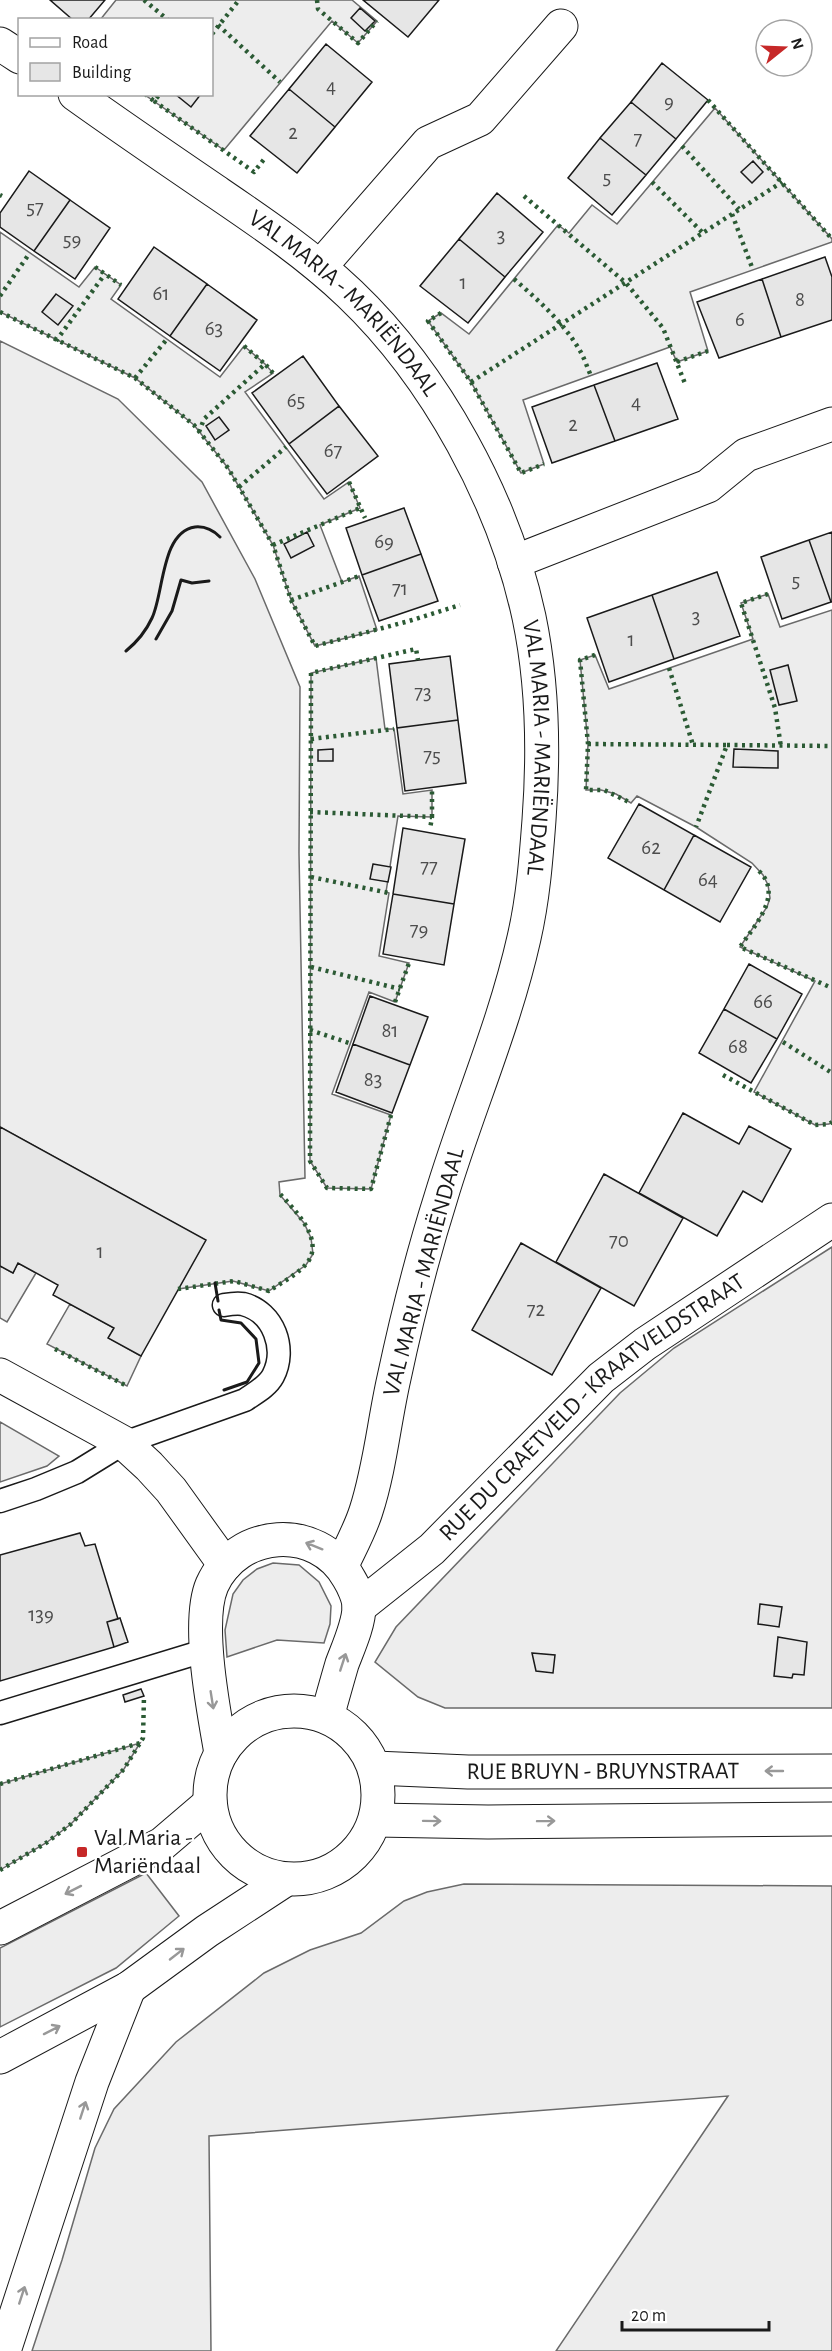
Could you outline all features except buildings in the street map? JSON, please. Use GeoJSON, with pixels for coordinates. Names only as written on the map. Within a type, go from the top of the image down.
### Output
{"type":"FeatureCollection","features":[{"type":"Feature","properties":{"kind":"street"},"geometry":{"type":"LineString","coordinates":[[320,267],[428,143],[480,119],[561,26]]}},
{"type":"Feature","properties":{"kind":"street"},"geometry":{"type":"LineString","coordinates":[[0,44],[18,56]]}},
{"type":"Feature","properties":{"kind":"street","name":"VAL MARIA - MARIËNDAAL"},"geometry":{"type":"LineString","coordinates":[[78,96],[284,238],[353,297],[414,366],[468,454],[514,562],[529,618],[538,674],[542,724],[535,882],[512,988],[428,1238],[393,1382],[366,1513],[342,1565]]}},
{"type":"Feature","properties":{"kind":"street"},"geometry":{"type":"LineString","coordinates":[[514,562],[708,486],[746,455],[832,424]]}},
{"type":"Feature","properties":{"kind":"street","name":"RUE DU CRAETVELD - KRAATVELDSTRAAT"},"geometry":{"type":"LineString","coordinates":[[359,1606],[432,1549],[601,1378],[645,1344],[832,1220]]}},
{"type":"Feature","properties":{"kind":"street"},"geometry":{"type":"LineString","coordinates":[[0,1375],[124,1443],[171,1490],[225,1565]]}},
{"type":"Feature","properties":{"kind":"street"},"geometry":{"type":"LineString","coordinates":[[221,1753],[210,1685],[207,1610],[211,1586],[225,1565],[245,1549],[289,1538],[310,1544],[327,1551],[342,1565],[351,1582],[359,1606],[327,1717]]}},
{"type":"Feature","properties":{"kind":"street"},"geometry":{"type":"LineString","coordinates":[[297,1710],[327,1717],[348,1728],[364,1746],[375,1768],[379,1793],[376,1820],[363,1846],[342,1866],[315,1878],[285,1880],[258,1872],[239,1860],[224,1844],[214,1824],[210,1803],[211,1777],[221,1753],[240,1729],[267,1714],[297,1710]]}},
{"type":"Feature","properties":{"kind":"street","name":"RUE BRUYN - BRUYNSTRAAT"},"geometry":{"type":"LineString","coordinates":[[375,1768],[468,1772],[832,1771]]}},
{"type":"Feature","properties":{"kind":"street"},"geometry":{"type":"LineString","coordinates":[[0,1928],[162,1844],[210,1803]]}},
{"type":"Feature","properties":{"kind":"street","name":"RUE BRUYN - BRUYNSTRAAT"},"geometry":{"type":"LineString","coordinates":[[376,1820],[488,1822],[832,1819]]}},
{"type":"Feature","properties":{"kind":"street"},"geometry":{"type":"LineString","coordinates":[[0,2057],[129,1988],[207,1930],[285,1880]]}},
{"type":"Feature","properties":{"kind":"street"},"geometry":{"type":"LineString","coordinates":[[4,2351],[92,2082],[129,1988]]}},
{"type":"Feature","properties":{"kind":"lane"},"geometry":{"type":"LineString","coordinates":[[0,1501],[77,1472],[124,1443],[245,1400],[261,1389],[272,1377],[279,1359],[278,1339],[269,1322],[258,1311],[242,1304],[224,1305]]}},
{"type":"Feature","properties":{"kind":"lane"},"geometry":{"type":"LineString","coordinates":[[0,1713],[207,1650]]}},
{"type":"Feature","properties":{"kind":"shaded area"},"geometry":{"type":"Polygon","coordinates":[[[116,0],[352,0],[377,21],[358,43],[332,21],[224,150],[146,96],[213,96],[213,18],[102,18],[116,0]]]}},
{"type":"Feature","properties":{"kind":"shaded area"},"geometry":{"type":"Polygon","coordinates":[[[715,108],[832,239],[832,242],[690,292],[708,351],[677,362],[670,347],[523,400],[544,464],[521,473],[471,382],[428,321],[441,313],[469,334],[558,225],[569,233],[592,205],[617,224],[715,108]]]}},
{"type":"Feature","properties":{"kind":"shaded area"},"geometry":{"type":"Polygon","coordinates":[[[0,232],[79,287],[95,267],[121,285],[111,299],[220,377],[244,346],[265,364],[273,373],[245,392],[324,499],[349,482],[360,508],[320,525],[342,582],[359,576],[377,630],[315,646],[291,600],[273,545],[228,468],[194,425],[135,378],[0,312],[0,232]]]}},
{"type":"Feature","properties":{"kind":"shaded area"},"geometry":{"type":"Polygon","coordinates":[[[0,341],[118,399],[202,482],[255,579],[300,687],[299,853],[305,1178],[279,1182],[280,1195],[304,1223],[311,1238],[313,1254],[306,1265],[269,1291],[233,1281],[178,1289],[205,1240],[0,1127],[0,341]]]}},
{"type":"Feature","properties":{"kind":"shaded area"},"geometry":{"type":"Polygon","coordinates":[[[768,594],[780,627],[832,610],[832,1122],[829,1124],[815,1125],[754,1092],[815,981],[740,947],[767,907],[770,898],[768,885],[763,875],[752,863],[696,827],[637,796],[631,803],[616,794],[601,790],[586,790],[588,744],[580,660],[595,655],[609,689],[753,639],[741,603],[768,594]]]}},
{"type":"Feature","properties":{"kind":"shaded area"},"geometry":{"type":"Polygon","coordinates":[[[376,658],[385,729],[394,729],[403,794],[432,790],[432,817],[398,816],[379,956],[409,963],[395,1002],[369,992],[332,1094],[391,1115],[371,1189],[327,1188],[310,1161],[311,673],[376,658]]]}},
{"type":"Feature","properties":{"kind":"shaded area"},"geometry":{"type":"Polygon","coordinates":[[[832,1247],[832,1708],[445,1708],[418,1697],[375,1662],[396,1627],[620,1393],[674,1348],[832,1247]]]}},
{"type":"Feature","properties":{"kind":"shaded area"},"geometry":{"type":"Polygon","coordinates":[[[18,1263],[36,1273],[7,1322],[0,1318],[0,1266],[13,1273],[18,1263]]]}},
{"type":"Feature","properties":{"kind":"shaded area"},"geometry":{"type":"Polygon","coordinates":[[[70,1304],[114,1328],[109,1338],[141,1356],[127,1386],[47,1344],[70,1304]]]}},
{"type":"Feature","properties":{"kind":"shaded area"},"geometry":{"type":"Polygon","coordinates":[[[0,1422],[59,1456],[47,1466],[0,1482],[0,1422]]]}},
{"type":"Feature","properties":{"kind":"shaded area"},"geometry":{"type":"Polygon","coordinates":[[[273,1563],[299,1565],[319,1582],[331,1606],[330,1624],[324,1643],[277,1640],[227,1657],[225,1630],[233,1594],[243,1580],[257,1569],[273,1563]]]}},
{"type":"Feature","properties":{"kind":"shaded area"},"geometry":{"type":"Polygon","coordinates":[[[140,1743],[124,1769],[71,1824],[46,1843],[0,1870],[0,1784],[140,1743]]]}},
{"type":"Feature","properties":{"kind":"shaded area"},"geometry":{"type":"Polygon","coordinates":[[[146,1873],[179,1916],[116,1968],[0,2027],[0,1948],[146,1873]]]}},
{"type":"Feature","properties":{"kind":"shaded area"},"geometry":{"type":"Polygon","coordinates":[[[464,1884],[832,1886],[832,2351],[556,2351],[728,2096],[209,2136],[211,2351],[32,2351],[95,2148],[114,2109],[176,2042],[264,1973],[310,1950],[361,1933],[404,1901],[427,1892],[464,1884]]]}},
{"type":"Feature","properties":{"kind":"hedge"},"geometry":{"type":"LineString","coordinates":[[144,0],[166,18]]}},
{"type":"Feature","properties":{"kind":"hedge"},"geometry":{"type":"LineString","coordinates":[[213,33],[239,0]]}},
{"type":"Feature","properties":{"kind":"hedge"},"geometry":{"type":"LineString","coordinates":[[317,0],[318,9],[358,43],[377,21]]}},
{"type":"Feature","properties":{"kind":"hedge"},"geometry":{"type":"LineString","coordinates":[[218,25],[280,82]]}},
{"type":"Feature","properties":{"kind":"hedge"},"geometry":{"type":"LineString","coordinates":[[148,96],[154,101],[158,96]]}},
{"type":"Feature","properties":{"kind":"hedge"},"geometry":{"type":"LineString","coordinates":[[708,100],[832,239]]}},
{"type":"Feature","properties":{"kind":"hedge"},"geometry":{"type":"LineString","coordinates":[[154,101],[254,172],[265,158]]}},
{"type":"Feature","properties":{"kind":"hedge"},"geometry":{"type":"LineString","coordinates":[[682,146],[739,209]]}},
{"type":"Feature","properties":{"kind":"hedge"},"geometry":{"type":"LineString","coordinates":[[652,182],[703,233]]}},
{"type":"Feature","properties":{"kind":"hedge"},"geometry":{"type":"LineString","coordinates":[[471,382],[782,182]]}},
{"type":"Feature","properties":{"kind":"hedge"},"geometry":{"type":"LineString","coordinates":[[524,196],[626,283],[663,328],[686,386]]}},
{"type":"Feature","properties":{"kind":"hedge"},"geometry":{"type":"LineString","coordinates":[[732,214],[753,270]]}},
{"type":"Feature","properties":{"kind":"hedge"},"geometry":{"type":"LineString","coordinates":[[0,296],[29,254]]}},
{"type":"Feature","properties":{"kind":"hedge"},"geometry":{"type":"LineString","coordinates":[[95,267],[121,285]]}},
{"type":"Feature","properties":{"kind":"hedge"},"geometry":{"type":"LineString","coordinates":[[56,341],[105,274]]}},
{"type":"Feature","properties":{"kind":"hedge"},"geometry":{"type":"LineString","coordinates":[[514,279],[541,303],[573,339],[591,376]]}},
{"type":"Feature","properties":{"kind":"hedge"},"geometry":{"type":"LineString","coordinates":[[0,312],[135,378],[194,425],[228,468],[273,545],[291,600],[315,646],[460,605]]}},
{"type":"Feature","properties":{"kind":"hedge"},"geometry":{"type":"LineString","coordinates":[[441,313],[428,321],[471,382],[521,473],[544,464]]}},
{"type":"Feature","properties":{"kind":"hedge"},"geometry":{"type":"LineString","coordinates":[[135,378],[167,339]]}},
{"type":"Feature","properties":{"kind":"hedge"},"geometry":{"type":"LineString","coordinates":[[244,346],[265,364]]}},
{"type":"Feature","properties":{"kind":"hedge"},"geometry":{"type":"LineString","coordinates":[[677,362],[708,351]]}},
{"type":"Feature","properties":{"kind":"hedge"},"geometry":{"type":"LineString","coordinates":[[199,432],[204,419],[265,364],[273,373]]}},
{"type":"Feature","properties":{"kind":"hedge"},"geometry":{"type":"LineString","coordinates":[[239,487],[286,447]]}},
{"type":"Feature","properties":{"kind":"hedge"},"geometry":{"type":"LineString","coordinates":[[349,482],[365,518]]}},
{"type":"Feature","properties":{"kind":"hedge"},"geometry":{"type":"LineString","coordinates":[[273,545],[360,508]]}},
{"type":"Feature","properties":{"kind":"hedge"},"geometry":{"type":"LineString","coordinates":[[291,600],[359,576]]}},
{"type":"Feature","properties":{"kind":"hedge"},"geometry":{"type":"LineString","coordinates":[[768,594],[741,603],[775,708],[781,747]]}},
{"type":"Feature","properties":{"kind":"hedge"},"geometry":{"type":"LineString","coordinates":[[391,1115],[371,1189],[327,1188],[310,1161],[311,673],[416,649],[418,660]]}},
{"type":"Feature","properties":{"kind":"hedge"},"geometry":{"type":"LineString","coordinates":[[595,655],[580,660],[588,744],[586,790],[604,790],[631,803]]}},
{"type":"Feature","properties":{"kind":"hedge"},"geometry":{"type":"LineString","coordinates":[[669,668],[693,745]]}},
{"type":"Feature","properties":{"kind":"hedge"},"geometry":{"type":"LineString","coordinates":[[311,739],[394,729]]}},
{"type":"Feature","properties":{"kind":"hedge"},"geometry":{"type":"LineString","coordinates":[[588,744],[727,745],[696,827]]}},
{"type":"Feature","properties":{"kind":"hedge"},"geometry":{"type":"LineString","coordinates":[[727,745],[832,746]]}},
{"type":"Feature","properties":{"kind":"hedge"},"geometry":{"type":"LineString","coordinates":[[432,790],[432,817]]}},
{"type":"Feature","properties":{"kind":"hedge"},"geometry":{"type":"LineString","coordinates":[[310,812],[432,817],[430,829]]}},
{"type":"Feature","properties":{"kind":"hedge"},"geometry":{"type":"LineString","coordinates":[[759,871],[766,880],[769,890],[768,900],[759,920],[740,947],[832,988]]}},
{"type":"Feature","properties":{"kind":"hedge"},"geometry":{"type":"LineString","coordinates":[[311,877],[389,893]]}},
{"type":"Feature","properties":{"kind":"hedge"},"geometry":{"type":"LineString","coordinates":[[395,1002],[409,963]]}},
{"type":"Feature","properties":{"kind":"hedge"},"geometry":{"type":"LineString","coordinates":[[311,967],[400,989]]}},
{"type":"Feature","properties":{"kind":"hedge"},"geometry":{"type":"LineString","coordinates":[[310,1030],[349,1043]]}},
{"type":"Feature","properties":{"kind":"hedge"},"geometry":{"type":"LineString","coordinates":[[783,1042],[832,1073]]}},
{"type":"Feature","properties":{"kind":"hedge"},"geometry":{"type":"LineString","coordinates":[[723,1075],[815,1125],[832,1122]]}},
{"type":"Feature","properties":{"kind":"hedge"},"geometry":{"type":"LineString","coordinates":[[178,1289],[234,1281],[269,1291],[303,1267],[312,1254],[310,1235],[300,1217],[280,1194]]}},
{"type":"Feature","properties":{"kind":"hedge"},"geometry":{"type":"LineString","coordinates":[[55,1349],[127,1386]]}},
{"type":"Feature","properties":{"kind":"hedge"},"geometry":{"type":"LineString","coordinates":[[0,1870],[46,1843],[71,1824],[124,1769],[143,1738],[144,1696]]}},
{"type":"Feature","properties":{"kind":"hedge"},"geometry":{"type":"LineString","coordinates":[[0,1784],[140,1743]]}},
{"type":"Feature","properties":{"kind":"wall"},"geometry":{"type":"LineString","coordinates":[[126,651],[141,636],[152,618],[165,565],[176,540],[184,531],[195,527],[209,529],[220,537]]}},
{"type":"Feature","properties":{"kind":"wall"},"geometry":{"type":"LineString","coordinates":[[156,639],[172,611],[181,580],[192,583],[209,581]]}},
{"type":"Feature","properties":{"kind":"wall"},"geometry":{"type":"LineString","coordinates":[[215,1283],[218,1301]]}},
{"type":"Feature","properties":{"kind":"wall"},"geometry":{"type":"LineString","coordinates":[[219,1310],[221,1320],[241,1323],[256,1339],[259,1363],[247,1382],[224,1390]]}},
{"type":"Feature","properties":{"kind":"place","name":"Val Maria - Mariëndaal"},"geometry":{"type":"Point","coordinates":[82,1852]}}]}
